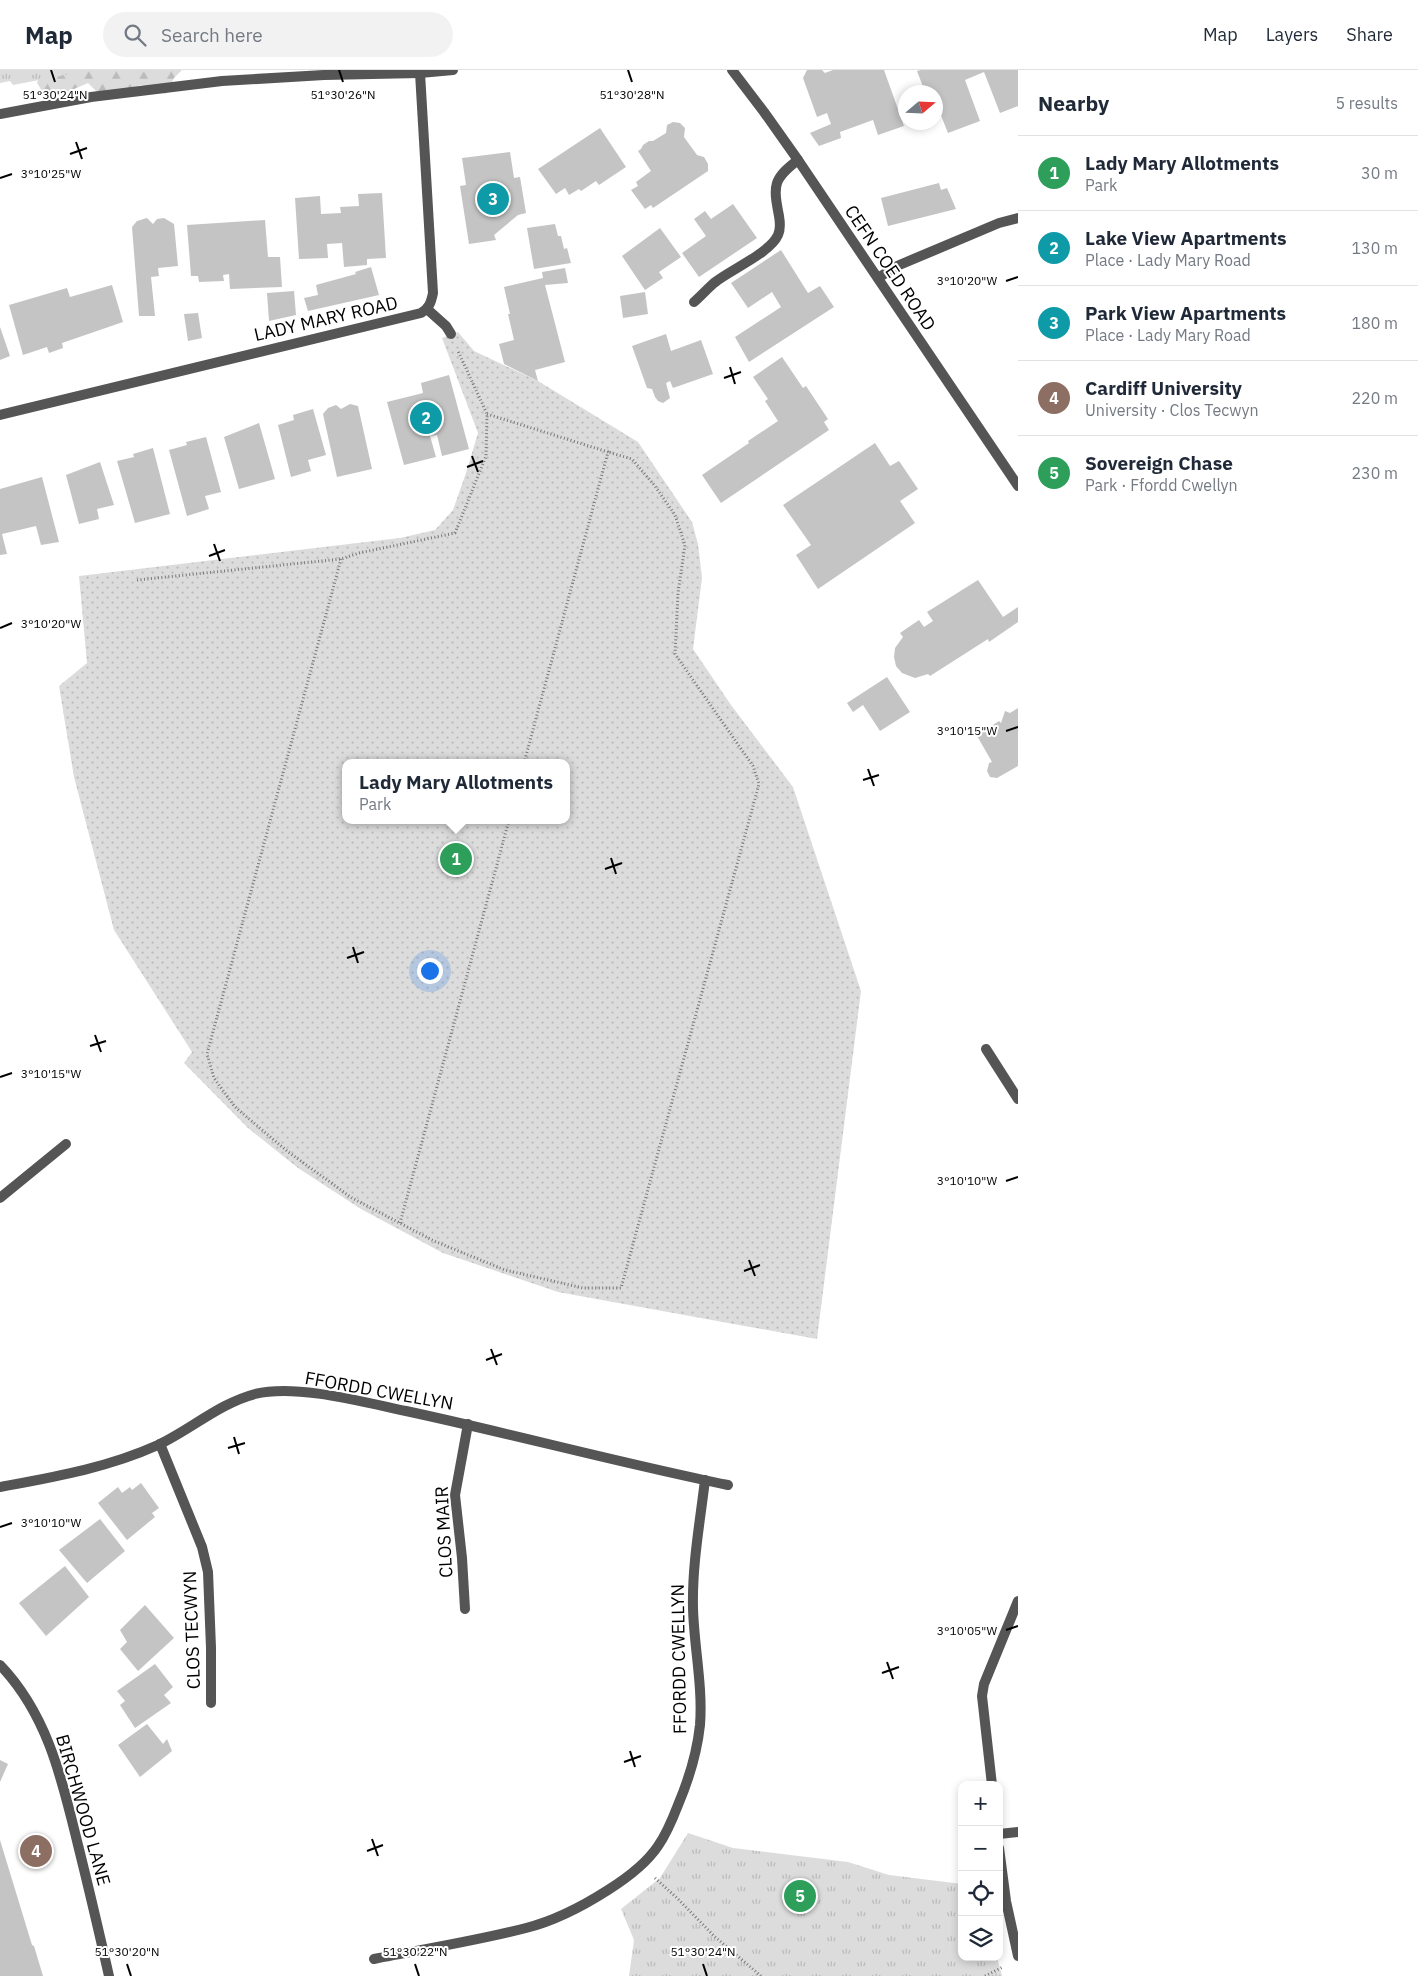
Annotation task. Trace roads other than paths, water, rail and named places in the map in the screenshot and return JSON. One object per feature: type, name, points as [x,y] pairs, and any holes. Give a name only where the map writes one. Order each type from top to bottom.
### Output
[{"type":"street","points":[[0,114],[100,96],[222,81],[453,70]]},
{"type":"street","name":"CEFN COED ROAD","points":[[732,70],[798,160],[1018,486]]},
{"type":"street","points":[[420,73],[432,293],[431,303],[427,309],[446,326],[451,334]]},
{"type":"street","points":[[694,302],[714,283],[769,246],[778,235],[780,224],[775,199],[776,183],[782,172],[798,160]]},
{"type":"street","points":[[878,278],[897,266],[999,223],[1018,218]]},
{"type":"street","name":"LADY MARY ROAD","points":[[0,415],[421,313],[427,309]]},
{"type":"street","points":[[986,1049],[1018,1099]]},
{"type":"street","points":[[0,1198],[66,1144]]},
{"type":"street","name":"FFORDD CWELLYN","points":[[0,1487],[106,1465],[160,1444],[237,1400],[256,1394],[287,1392],[316,1394],[468,1424],[728,1485]]},
{"type":"street","name":"CLOS MAIR","points":[[465,1609],[455,1495],[468,1424]]},
{"type":"street","name":"CLOS TECWYN","points":[[160,1444],[202,1547],[208,1572],[211,1703]]},
{"type":"street","name":"FFORDD CWELLYN","points":[[374,1959],[526,1928],[558,1917],[596,1898],[620,1882],[641,1866],[658,1846],[673,1818],[688,1782],[696,1752],[700,1724],[693,1578],[705,1480]]},
{"type":"street","points":[[992,1781],[982,1696],[984,1684],[1018,1601]]},
{"type":"street","name":"BIRCHWOOD LANE","points":[[0,1665],[17,1684],[33,1708],[50,1746],[74,1830],[109,1976]]},
{"type":"street","points":[[1003,1834],[1018,1832]]},
{"type":"street","points":[[1002,1871],[1006,1901],[1018,1956]]},
{"type":"place","name":"Park View Apartments","points":[[493,199]]},
{"type":"place","name":"Lake View Apartments","points":[[426,418]]},
{"type":"place","name":"Lady Mary Allotments","points":[[456,859]]},
{"type":"place","name":"Cardiff University","points":[[36,1851]]},
{"type":"place","name":"Sovereign Chase","points":[[800,1896]]}]
